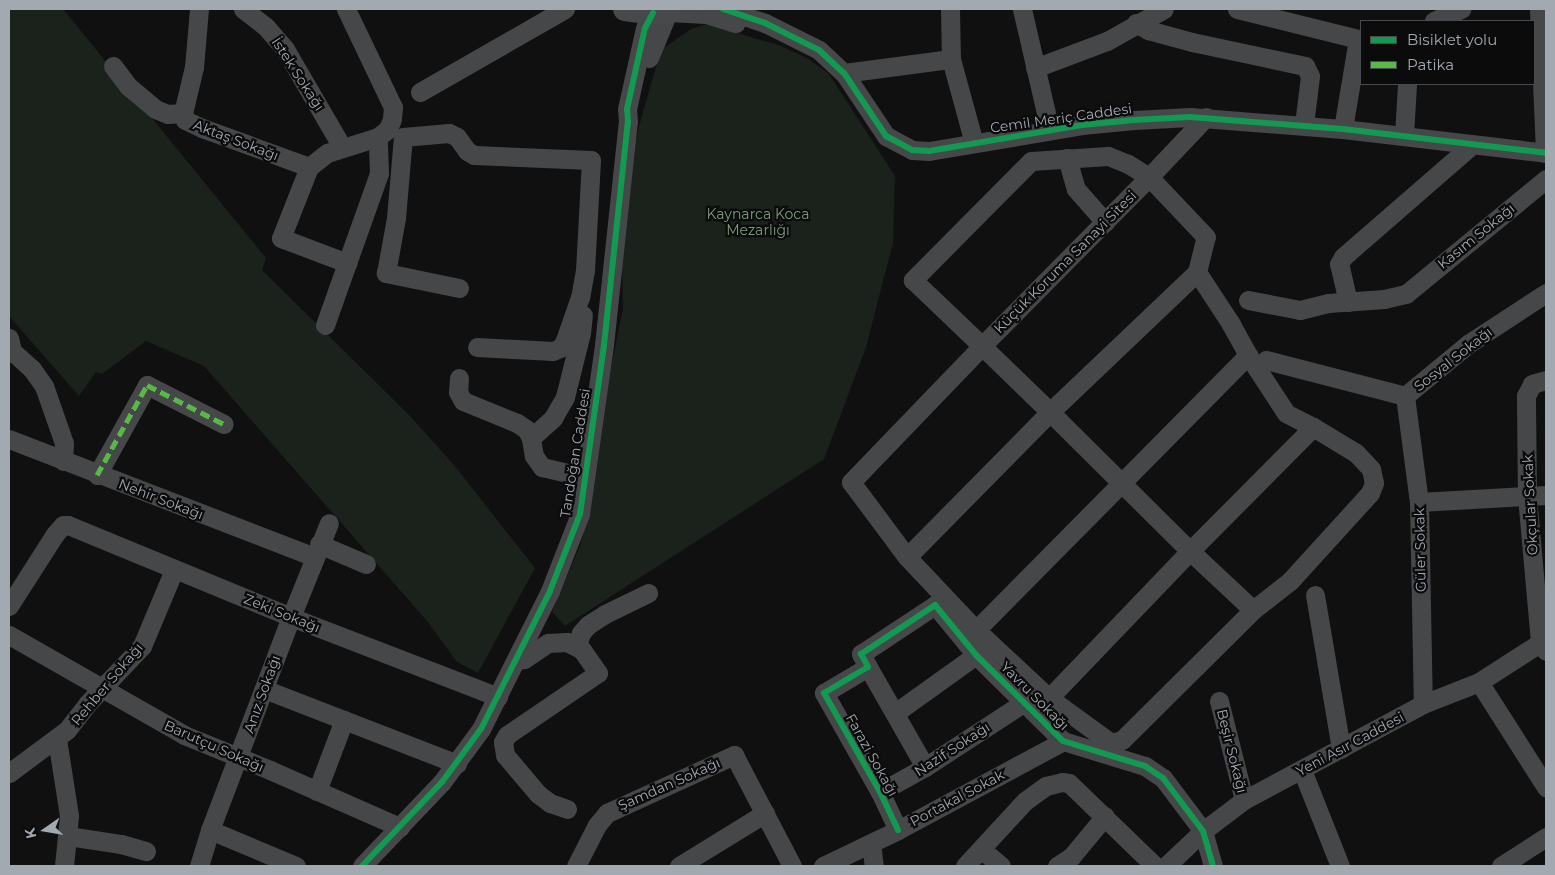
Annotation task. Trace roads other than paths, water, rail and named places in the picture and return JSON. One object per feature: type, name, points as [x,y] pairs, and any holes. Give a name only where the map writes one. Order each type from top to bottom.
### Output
[{"type":"main road","name":"Cemil Meriç Caddesi","points":[[625,9],[662,11]]},
{"type":"street","name":"Aktaş Sokağı","points":[[200,9],[194,66],[184,114],[185,120],[194,126],[309,167]]},
{"type":"street","name":"İstek Sokağı","points":[[244,9],[266,27],[285,49],[342,147]]},
{"type":"street","points":[[346,9],[393,107],[388,129],[378,138],[342,147],[320,157],[309,167],[280,238],[347,263]]},
{"type":"street","points":[[420,92],[565,9]]},
{"type":"street","name":"Cemil Meriç Caddesi","points":[[723,9],[753,13],[819,50],[844,74],[886,136],[897,144],[912,150],[930,152],[1050,130],[1134,120],[1206,118],[1343,129],[1546,153]]},
{"type":"street","points":[[950,9],[951,59],[974,143]]},
{"type":"street","points":[[1022,9],[1050,130]]},
{"type":"street","points":[[1035,68],[1107,41],[1164,9]]},
{"type":"street","points":[[1237,9],[1358,39],[1343,129]]},
{"type":"street","points":[[1436,20],[1461,9]]},
{"type":"street","points":[[1538,9],[1536,60],[1546,153]]},
{"type":"street","name":"Cemil Meriç Caddesi","points":[[662,11],[706,14],[798,38]]},
{"type":"street","name":"Tandoğan Caddesi","points":[[362,866],[457,764],[481,729],[550,591],[580,514],[604,345],[628,122],[636,110],[662,11]]},
{"type":"street","points":[[1136,23],[1148,30],[1192,42],[1305,66],[1310,76],[1304,125]]},
{"type":"street","points":[[844,74],[951,59]]},
{"type":"street","points":[[113,66],[133,90],[155,110],[168,114],[184,114]]},
{"type":"street","points":[[1404,136],[1407,85]]},
{"type":"street","name":"Küçük Koruma Sanayi Sitesi","points":[[1206,118],[1149,177],[1105,222],[982,346],[851,482],[907,557],[976,630],[1049,698],[1111,743],[1122,740],[1253,610],[1290,581],[1370,493],[1374,483],[1371,470],[1356,453],[1313,426],[1286,414],[1248,355],[1231,324],[1197,272],[1206,237],[1149,177],[1128,164],[1108,156],[1031,161],[913,280],[982,346],[1050,412],[1190,551],[1253,610]]},
{"type":"street","points":[[459,288],[386,273],[396,218],[403,137],[449,134],[457,137],[467,151],[474,155],[591,160],[586,270],[580,297],[564,343],[556,350],[477,347]]},
{"type":"street","points":[[325,325],[379,173],[378,138]]},
{"type":"street","points":[[1248,300],[1300,310],[1328,303],[1348,302],[1339,264],[1343,257],[1473,144]]},
{"type":"street","points":[[1067,158],[1076,189],[1105,222]]},
{"type":"street","name":"Kasım Sokağı","points":[[1348,302],[1384,299],[1406,294],[1546,179]]},
{"type":"street","points":[[907,557],[1050,412],[1197,272]]},
{"type":"street","name":"Sosyal Sokağı","points":[[1266,360],[1405,396],[1468,344],[1546,293]]},
{"type":"street","points":[[531,438],[552,418],[564,397],[581,333],[584,311],[580,297]]},
{"type":"street","points":[[9,338],[12,351],[32,369],[44,386],[62,436],[65,451],[63,461]]},
{"type":"street","points":[[976,630],[1248,355]]},
{"type":"street","points":[[459,378],[458,392],[463,401],[522,425],[531,438],[534,456],[542,466],[585,477]]},
{"type":"street","name":"Okçular Sokak","points":[[1544,644],[1527,497],[1526,396],[1532,384],[1546,380]]},
{"type":"street","points":[[97,475],[148,385],[224,424]]},
{"type":"street","name":"Güler Sokak","points":[[1405,396],[1419,502],[1423,704]]},
{"type":"street","points":[[1049,698],[1313,426]]},
{"type":"street","name":"Nehir Sokağı","points":[[10,444],[317,551],[366,564]]},
{"type":"street","points":[[1419,502],[1546,495]]},
{"type":"street","name":"Anız Sokağı","points":[[199,866],[210,830],[329,523]]},
{"type":"street","name":"Zeki Sokağı","points":[[9,606],[55,534],[63,525],[68,525],[291,617],[498,697]]},
{"type":"street","name":"Rehber Sokağı","points":[[9,773],[67,730],[102,688],[142,646],[174,570]]},
{"type":"street","points":[[577,646],[581,633],[588,625],[648,592]]},
{"type":"street","points":[[1315,595],[1341,749]]},
{"type":"street","name":"Yavru Sokağı","points":[[868,667],[861,654],[935,605],[976,655],[1063,741],[1145,766],[1163,778],[1203,831]]},
{"type":"street","points":[[516,660],[524,659],[548,643],[554,641],[567,642],[577,646],[598,673],[507,735],[503,746],[505,755],[538,794],[550,803],[567,809]]},
{"type":"street","name":"Barutçu Sokağı","points":[[11,643],[102,688],[184,736],[400,827]]},
{"type":"street","name":"Yeni Asır Caddesi","points":[[1166,866],[1203,831],[1244,800],[1423,704],[1478,682],[1544,644]]},
{"type":"street","points":[[895,713],[976,655]]},
{"type":"street","points":[[868,667],[925,767]]},
{"type":"street","name":"Farazi Sokağı","points":[[868,667],[824,693],[880,792],[898,830]]},
{"type":"street","points":[[1478,682],[1546,787]]},
{"type":"street","points":[[264,689],[457,764]]},
{"type":"street","name":"Beşir Sokağı","points":[[1220,701],[1244,800]]},
{"type":"street","name":"Nazif Sokağı","points":[[880,792],[925,767],[1023,703]]},
{"type":"street","points":[[317,791],[344,720]]},
{"type":"street","points":[[57,739],[65,780],[69,816],[64,866]]},
{"type":"street","name":"Portakal Sokak","points":[[824,866],[898,830],[1063,741]]},
{"type":"street","name":"Şamdan Sokağı","points":[[576,866],[597,825],[607,813],[734,755],[765,813]]},
{"type":"street","points":[[1302,770],[1340,866]]},
{"type":"street","points":[[965,866],[1025,801],[1038,791],[1054,783],[1069,783],[1155,866]]},
{"type":"street","points":[[679,866],[765,813],[792,866]]},
{"type":"street","points":[[1066,863],[1105,816]]},
{"type":"street","points":[[210,830],[296,866]]},
{"type":"street","points":[[1203,831],[1213,866]]},
{"type":"street","points":[[68,836],[146,850]]},
{"type":"street","points":[[1501,866],[1546,837]]},
{"type":"street","points":[[871,843],[874,866]]},
{"type":"street","points":[[981,848],[1001,866]]},
{"type":"park label","name":"Kaynarca Koca Mezarlığı","points":[[758,222]]}]
